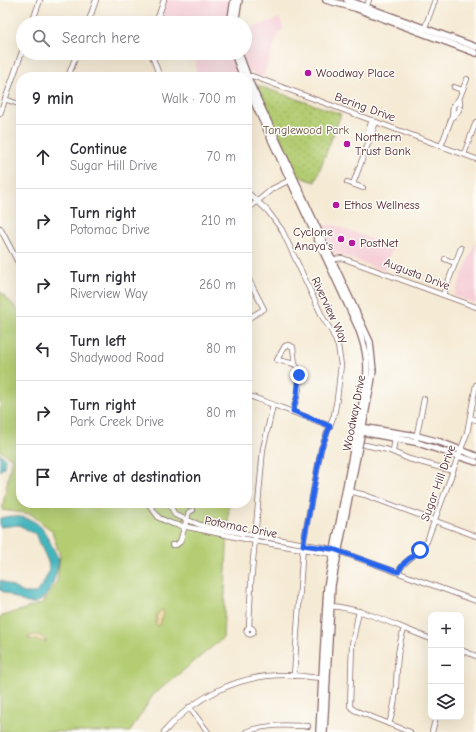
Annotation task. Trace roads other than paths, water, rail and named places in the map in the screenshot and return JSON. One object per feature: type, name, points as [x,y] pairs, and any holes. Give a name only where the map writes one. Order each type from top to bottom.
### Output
[{"type":"main road","points":[[231,16],[234,0]]},
{"type":"main road","points":[[236,16],[239,0]]},
{"type":"main road","points":[[326,0],[356,3]]},
{"type":"main road","points":[[347,0],[476,53]]},
{"type":"main road","points":[[424,31],[476,47]]},
{"type":"main road","name":"Woodway Drive","points":[[238,60],[244,72]]},
{"type":"main road","name":"Woodway Drive","points":[[241,60],[245,72]]},
{"type":"main road","name":"Woodway Drive","points":[[252,90],[349,302],[364,344],[367,359],[369,383],[361,428],[334,552],[328,606],[319,732]]},
{"type":"main road","name":"Woodway Drive","points":[[252,96],[273,137]]},
{"type":"main road","points":[[361,428],[395,438],[416,439]]},
{"type":"main road","points":[[361,428],[416,439],[460,453],[476,456]]},
{"type":"main road","points":[[460,453],[476,462]]},
{"type":"main road","name":"Woodway Drive","points":[[324,678],[324,732]]},
{"type":"street","points":[[34,16],[40,0]]},
{"type":"street","points":[[90,16],[96,0]]},
{"type":"street","points":[[158,16],[164,0]]},
{"type":"street","points":[[366,9],[369,0]]},
{"type":"street","points":[[424,31],[435,0]]},
{"type":"street","points":[[0,114],[19,60]]},
{"type":"street","points":[[70,72],[74,60]]},
{"type":"street","points":[[153,60],[158,72]]},
{"type":"street","name":"Bering Drive","points":[[252,76],[476,159]]},
{"type":"street","points":[[441,146],[452,117],[453,106],[459,99],[466,79]]},
{"type":"street","points":[[454,87],[462,90]]},
{"type":"street","points":[[5,99],[16,103]]},
{"type":"street","points":[[353,184],[370,136],[368,132],[374,121]]},
{"type":"street","points":[[464,154],[476,122]]},
{"type":"street","points":[[252,205],[272,189],[292,179]]},
{"type":"street","points":[[346,182],[363,188]]},
{"type":"street","name":"Riverview Way","points":[[252,196],[271,214],[282,230],[338,346],[341,365],[336,407],[321,449],[303,547],[294,676]]},
{"type":"street","points":[[0,228],[16,258]]},
{"type":"street","points":[[443,295],[461,248]]},
{"type":"street","name":"Augusta Drive","points":[[330,260],[342,258],[476,307]]},
{"type":"street","points":[[445,259],[455,263]]},
{"type":"street","points":[[252,285],[264,308],[252,316]]},
{"type":"street","points":[[293,411],[297,396],[299,375],[295,364],[293,348],[289,345],[285,346],[277,360],[295,364]]},
{"type":"street","name":"Sugar Hill Drive","points":[[398,572],[404,563],[424,547],[467,433],[476,388]]},
{"type":"street","points":[[252,397],[330,426]]},
{"type":"street","points":[[416,439],[424,399]]},
{"type":"street","points":[[249,628],[262,449],[273,405]]},
{"type":"street","points":[[470,418],[476,420]]},
{"type":"street","points":[[393,452],[395,438]]},
{"type":"street","points":[[365,445],[393,452],[409,459],[453,471]]},
{"type":"street","points":[[347,490],[476,536]]},
{"type":"street","name":"Potomac Drive","points":[[152,508],[159,518],[166,522],[184,527],[334,552],[398,572],[476,601]]},
{"type":"street","name":"Potomac Drive","points":[[171,508],[175,515],[203,526],[255,539]]},
{"type":"street","points":[[184,527],[189,512],[193,510]]},
{"type":"street","points":[[328,606],[345,607],[360,611],[428,638]]},
{"type":"street","points":[[360,611],[352,644],[349,702],[351,708],[410,732]]},
{"type":"street","points":[[389,724],[397,690],[397,651],[404,629]]},
{"type":"street","points":[[464,651],[476,656]]},
{"type":"street","points":[[164,732],[189,707],[214,691],[239,682],[268,676],[324,678]]},
{"type":"street","points":[[189,707],[208,732]]},
{"type":"street","points":[[432,732],[435,720]]},
{"type":"street","points":[[246,732],[256,728],[279,725],[308,726]]},
{"type":"water","points":[[0,453],[5,459],[4,467],[0,471]]},
{"type":"water","points":[[10,516],[22,517],[37,523],[42,528],[59,559],[51,588],[47,595],[35,603],[25,602],[0,590],[0,580],[24,593],[36,593],[47,576],[49,569],[47,559],[37,535],[19,525],[0,527],[0,518]]},
{"type":"place","name":"Woodway Place","points":[[308,73]]},
{"type":"place","name":"Northern Trust Bank","points":[[347,144]]},
{"type":"place","name":"Ethos Wellness","points":[[336,205]]},
{"type":"place","name":"Cyclone Anaya's","points":[[341,239]]},
{"type":"place","name":"PostNet","points":[[352,243]]},
{"type":"park label","name":"Tanglewood Park","points":[[306,130]]}]
